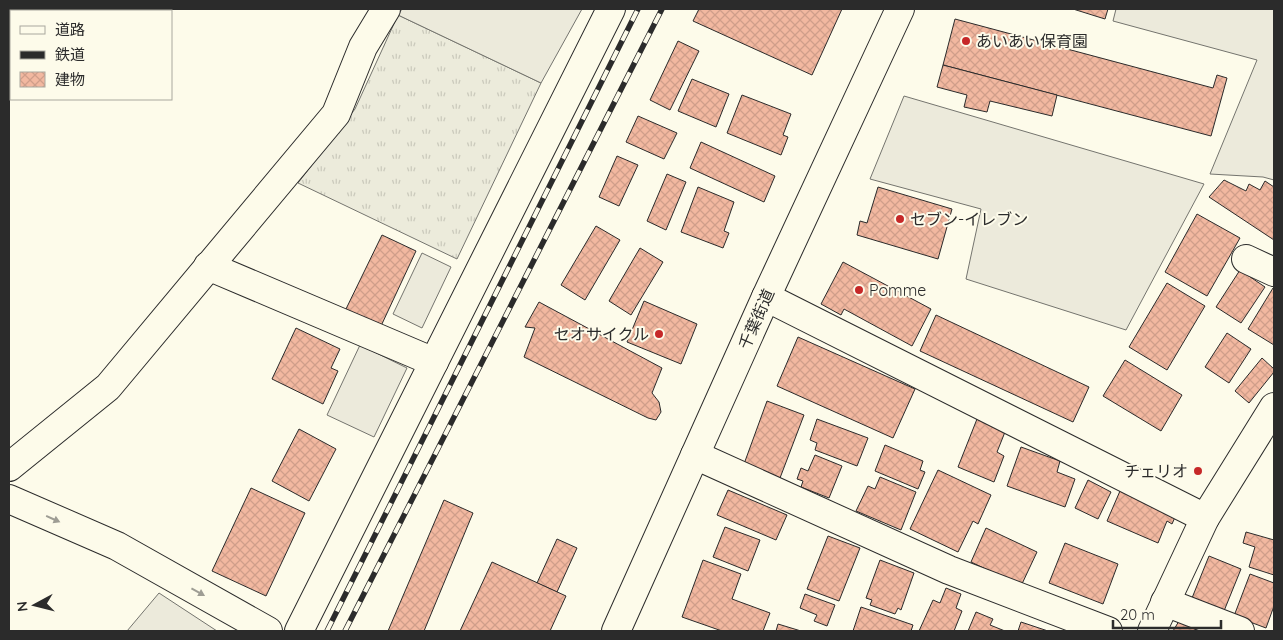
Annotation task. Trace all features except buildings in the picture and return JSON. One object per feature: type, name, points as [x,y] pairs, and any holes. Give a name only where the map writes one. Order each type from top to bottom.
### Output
[{"type":"main road","points":[[9,467],[108,387],[336,114],[363,48],[386,9]]},
{"type":"main road","points":[[299,631],[611,9]]},
{"type":"main road","name":"千葉街道","points":[[616,631],[766,296],[900,9]]},
{"type":"main road","points":[[1246,259],[1274,272]]},
{"type":"main road","points":[[208,266],[434,362]]},
{"type":"main road","points":[[766,296],[1205,518]]},
{"type":"main road","points":[[1152,631],[1205,518],[1274,407]]},
{"type":"main road","points":[[695,455],[949,570],[1108,631]]},
{"type":"main road","points":[[9,499],[117,546],[268,631]]},
{"type":"main road","points":[[1165,602],[1240,631]]},
{"type":"green space","points":[[398,15],[541,83],[457,259],[298,183],[355,109]]},
{"type":"shaded area","points":[[402,9],[582,9],[541,83],[398,15]]},
{"type":"shaded area","points":[[1116,9],[1274,9],[1274,180],[1263,177],[1210,174],[1257,60],[1113,21]]},
{"type":"shaded area","points":[[904,96],[1204,184],[1126,330],[966,279],[981,209],[870,179]]},
{"type":"shaded area","points":[[422,253],[451,267],[422,328],[393,314]]},
{"type":"shaded area","points":[[360,345],[407,368],[374,437],[327,415]]},
{"type":"shaded area","points":[[159,593],[217,631],[127,631]]},
{"type":"railway","points":[[327,631],[638,9]]},
{"type":"railway","points":[[345,631],[662,9]]},
{"type":"place","name":"あいあい保育園","points":[[966,41]]},
{"type":"place","name":"セブン-イレブン","points":[[900,219]]},
{"type":"place","name":"Pomme","points":[[859,290]]},
{"type":"place","name":"セオサイクル","points":[[659,334]]},
{"type":"place","name":"チェリオ","points":[[1198,471]]}]
